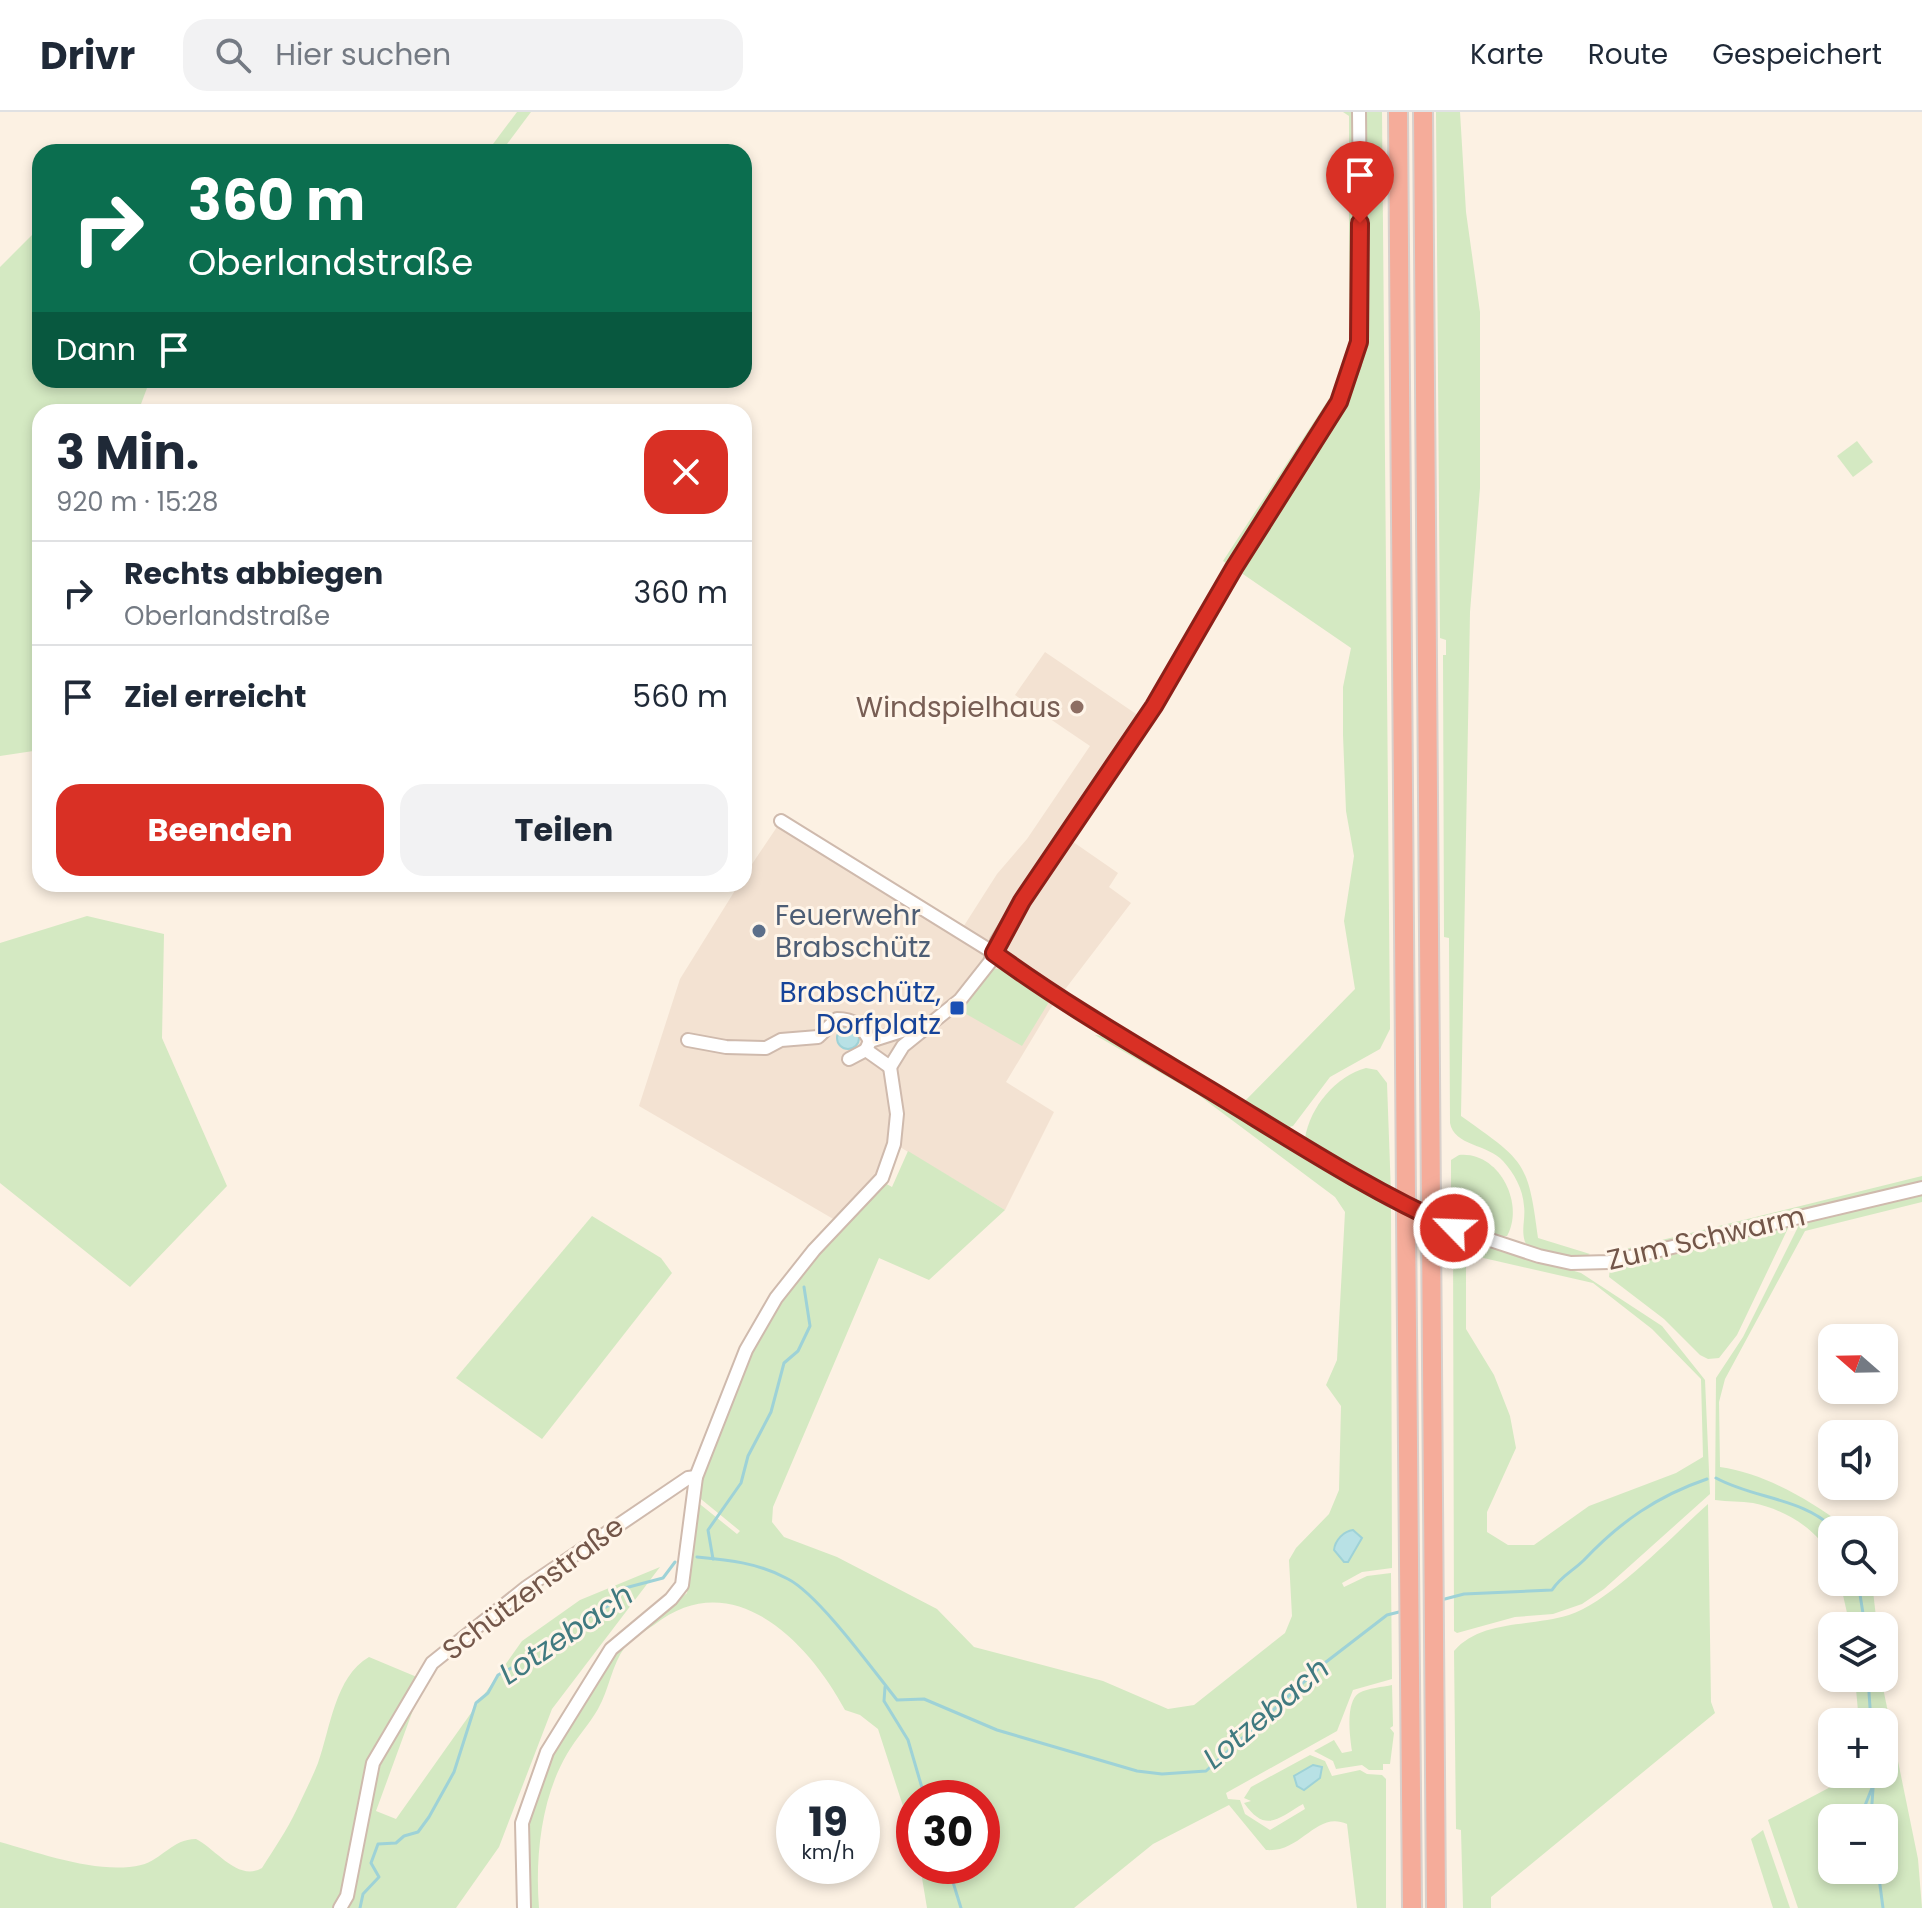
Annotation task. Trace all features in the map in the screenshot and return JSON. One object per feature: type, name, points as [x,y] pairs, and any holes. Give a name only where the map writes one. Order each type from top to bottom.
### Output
[{"type":"highway","points":[[1398,112],[1412,1908]]},
{"type":"highway","points":[[1423,112],[1436,1908]]},
{"type":"street","points":[[890,1067],[903,1046],[960,1000],[994,953],[1022,901],[1154,706],[1234,568],[1347,385],[1361,323],[1359,112]]},
{"type":"street","name":"Zum Schwarm","points":[[781,821],[994,953],[1096,1023],[1389,1199],[1477,1236],[1559,1261],[1597,1264],[1922,1188]]},
{"type":"street","points":[[524,1908],[522,1823],[539,1771],[557,1733],[611,1649],[671,1599],[682,1585],[696,1477],[729,1388],[762,1320],[814,1250],[882,1178],[894,1144],[897,1114],[890,1067],[868,1045],[863,1028],[849,1019],[837,1019],[818,1037],[781,1040],[766,1048],[726,1047],[688,1040]]},
{"type":"street","points":[[849,1059],[868,1045],[911,1028],[921,1031]]},
{"type":"street","name":"Schützenstraße","points":[[340,1908],[347,1896],[373,1763],[432,1663],[592,1541],[688,1478],[696,1477]]},
{"type":"shaded area","points":[[1045,652],[1145,720],[1066,837],[1118,873],[1109,887],[1131,903],[1050,1009],[1006,1082],[1054,1112],[1005,1210],[890,1141],[877,1176],[835,1220],[639,1106],[680,979],[734,892],[752,892],[752,864],[781,821],[960,932],[997,874],[1027,839],[1090,746],[1015,695]]},
{"type":"green space","points":[[517,112],[531,112],[507,144],[493,144]]},
{"type":"green space","points":[[1343,112],[1354,112],[1356,328],[1350,358],[1338,389],[1306,451],[1230,566],[1223,561],[1334,391],[1349,343],[1349,116]]},
{"type":"green space","points":[[1364,112],[1382,112],[1390,1029],[1380,1049],[1330,1077],[1293,1126],[1281,1129],[1242,1104],[1355,989],[1344,921],[1354,856],[1346,811],[1343,735],[1343,687],[1351,648],[1237,570],[1342,406],[1361,362],[1367,312]]},
{"type":"green space","points":[[1436,112],[1460,112],[1466,212],[1480,312],[1480,488],[1470,612],[1461,1116],[1498,1143],[1519,1165],[1531,1192],[1538,1238],[1590,1254],[1579,1259],[1528,1248],[1523,1233],[1523,1200],[1514,1176],[1497,1155],[1465,1141],[1453,1131],[1450,1123],[1449,938],[1444,937],[1443,655],[1446,655],[1446,640],[1440,638]]},
{"type":"green space","points":[[32,235],[32,388],[147,388],[141,404],[32,404],[32,751],[0,756],[0,267]]},
{"type":"green space","points":[[1857,441],[1873,462],[1853,477],[1837,456]]},
{"type":"green space","points":[[87,916],[164,934],[162,1038],[227,1186],[130,1287],[0,1183],[0,943]]},
{"type":"green space","points":[[994,969],[1007,969],[1049,1002],[1022,1046],[961,1011]]},
{"type":"green space","points":[[1095,1035],[1110,1037],[1338,1178],[1391,1206],[1392,1568],[1362,1572],[1342,1583],[1344,1587],[1367,1576],[1391,1573],[1392,1679],[1353,1690],[1337,1731],[1226,1793],[1228,1799],[1240,1800],[1245,1814],[1270,1830],[1305,1809],[1303,1804],[1279,1818],[1266,1821],[1252,1813],[1244,1803],[1251,1801],[1244,1798],[1251,1787],[1310,1755],[1325,1761],[1332,1776],[1360,1770],[1382,1775],[1386,1779],[1386,1908],[1357,1908],[1347,1824],[1336,1821],[1326,1823],[1289,1845],[1266,1850],[1229,1805],[1153,1844],[1074,1908],[927,1908],[923,1884],[1000,1884],[1000,1780],[896,1780],[896,1784],[878,1729],[860,1715],[845,1710],[811,1659],[789,1636],[765,1618],[739,1606],[712,1602],[683,1608],[635,1638],[621,1654],[598,1709],[567,1754],[551,1790],[539,1849],[539,1908],[528,1908],[528,1821],[550,1753],[615,1651],[687,1593],[696,1501],[737,1534],[740,1531],[696,1495],[745,1359],[768,1318],[808,1265],[883,1182],[892,1187],[908,1151],[1005,1210],[929,1280],[879,1258],[773,1507],[772,1522],[784,1537],[837,1557],[937,1609],[974,1647],[1103,1681],[1168,1709],[1194,1705],[1285,1633],[1292,1616],[1289,1560],[1296,1548],[1329,1514],[1339,1490],[1341,1406],[1326,1385],[1337,1360],[1345,1212],[1335,1197],[1197,1094]]},
{"type":"green space","points":[[1366,1068],[1377,1070],[1387,1083],[1391,1194],[1310,1147],[1305,1138],[1312,1115],[1326,1094],[1345,1078]]},
{"type":"green space","points":[[1459,1155],[1486,1161],[1505,1182],[1513,1209],[1507,1236],[1494,1236],[1451,1217],[1451,1160]]},
{"type":"green space","points":[[1922,1176],[1922,1184],[1614,1257],[1613,1252]]},
{"type":"green space","points":[[1922,1193],[1922,1202],[1805,1231],[1725,1379],[1719,1402],[1720,1467],[1772,1483],[1830,1516],[1818,1516],[1818,1538],[1777,1510],[1753,1503],[1715,1500],[1716,1378],[1743,1337],[1801,1221]]},
{"type":"green space","points":[[592,1216],[661,1258],[672,1273],[542,1439],[456,1378]]},
{"type":"green space","points":[[1790,1224],[1737,1335],[1719,1358],[1708,1359],[1700,1355],[1664,1319],[1609,1277],[1610,1268],[1616,1266]]},
{"type":"green space","points":[[1453,1234],[1581,1273],[1662,1326],[1705,1380],[1710,1494],[1604,1589],[1582,1604],[1553,1614],[1515,1617],[1457,1633],[1454,1631]],"holes":[[[1466,1254],[1593,1283],[1652,1329],[1701,1379],[1703,1457],[1676,1473],[1589,1506],[1534,1545],[1508,1545],[1487,1532],[1487,1512],[1516,1448],[1510,1416],[1494,1375],[1466,1329]]]},
{"type":"green space","points":[[1708,1504],[1711,1702],[1715,1713],[1491,1897],[1491,1908],[1463,1908],[1461,1830],[1456,1829],[1454,1651],[1465,1641],[1492,1629],[1555,1619],[1586,1608],[1622,1582]]},
{"type":"green space","points":[[660,1567],[552,1709],[499,1847],[456,1908],[0,1908],[0,1842],[88,1865],[125,1867],[141,1865],[180,1842],[196,1839],[236,1868],[253,1871],[262,1868],[289,1824],[318,1763],[341,1690],[348,1677],[369,1657],[424,1680],[376,1811],[396,1819],[522,1641],[580,1600]]},
{"type":"green space","points":[[1843,1596],[1874,1596],[1875,1612],[1847,1612]]},
{"type":"green space","points":[[1392,1685],[1393,1726],[1390,1728],[1394,1733],[1390,1764],[1383,1764],[1383,1770],[1369,1770],[1362,1765],[1336,1769],[1333,1761],[1314,1751],[1334,1740],[1342,1753],[1352,1751],[1350,1720],[1355,1698],[1367,1690]]},
{"type":"green space","points":[[1856,1692],[1884,1692],[1887,1708],[1858,1708]]},
{"type":"green space","points":[[1898,1761],[1918,1859],[1922,1908],[1798,1908],[1768,1820],[1829,1788],[1898,1788]]},
{"type":"green space","points":[[1763,1830],[1790,1908],[1773,1908],[1751,1839]]},
{"type":"water","points":[[848,1027],[856,1030],[859,1038],[856,1046],[848,1049],[840,1046],[837,1038],[840,1030]]},
{"type":"water","points":[[1353,1530],[1362,1538],[1348,1562],[1344,1562],[1334,1550],[1335,1546],[1340,1537]]},
{"type":"water","points":[[1313,1765],[1322,1767],[1320,1778],[1304,1790],[1297,1786],[1294,1776]]},
{"type":"waterway","points":[[713,1559],[708,1530],[741,1483],[748,1456],[771,1412],[784,1363],[798,1351],[810,1326],[804,1287]]},
{"type":"waterway","name":"Lotzebach","points":[[1716,1478],[1818,1516]]},
{"type":"waterway","name":"Lotzebach","points":[[1441,1600],[1464,1594],[1552,1590],[1611,1534],[1640,1512],[1672,1493],[1707,1479]]},
{"type":"waterway","name":"Lotzebach","points":[[697,1557],[755,1566],[788,1579],[801,1588],[845,1634],[897,1700],[924,1699],[997,1730],[1137,1771],[1162,1774],[1206,1771],[1326,1662],[1387,1615],[1403,1611]]},
{"type":"waterway","name":"Lotzebach","points":[[360,1908],[363,1894],[379,1877],[371,1863],[378,1844],[396,1843],[404,1836],[418,1832],[429,1817],[454,1772],[476,1703],[488,1693],[498,1675],[517,1665],[533,1649],[613,1603],[625,1588],[663,1578],[675,1562]]},
{"type":"waterway","name":"Lotzebach","points":[[1860,1596],[1863,1612]]},
{"type":"waterway","points":[[885,1687],[884,1701],[908,1740],[920,1780]]},
{"type":"waterway","name":"Lotzebach","points":[[1869,1692],[1870,1708]]},
{"type":"waterway","points":[[1866,1804],[1872,1788]]},
{"type":"waterway","name":"Lotzebach","points":[[1872,1804],[1873,1788]]},
{"type":"waterway","points":[[954,1884],[961,1908]]},
{"type":"waterway","name":"Lotzebach","points":[[1880,1884],[1883,1908]]},
{"type":"place","name":"Windspielhaus","points":[[1077,707]]},
{"type":"place","name":"Feuerwehr Brabschütz","points":[[759,931]]},
{"type":"place","name":"Brabschütz, Dorfplatz","points":[[957,1008]]},
{"type":"route","points":[[1360,223],[1359,342],[1339,402],[1234,568],[1154,706],[1022,901],[997,941],[994,953],[1057,999],[1329,1165],[1389,1199],[1454,1228]]}]
